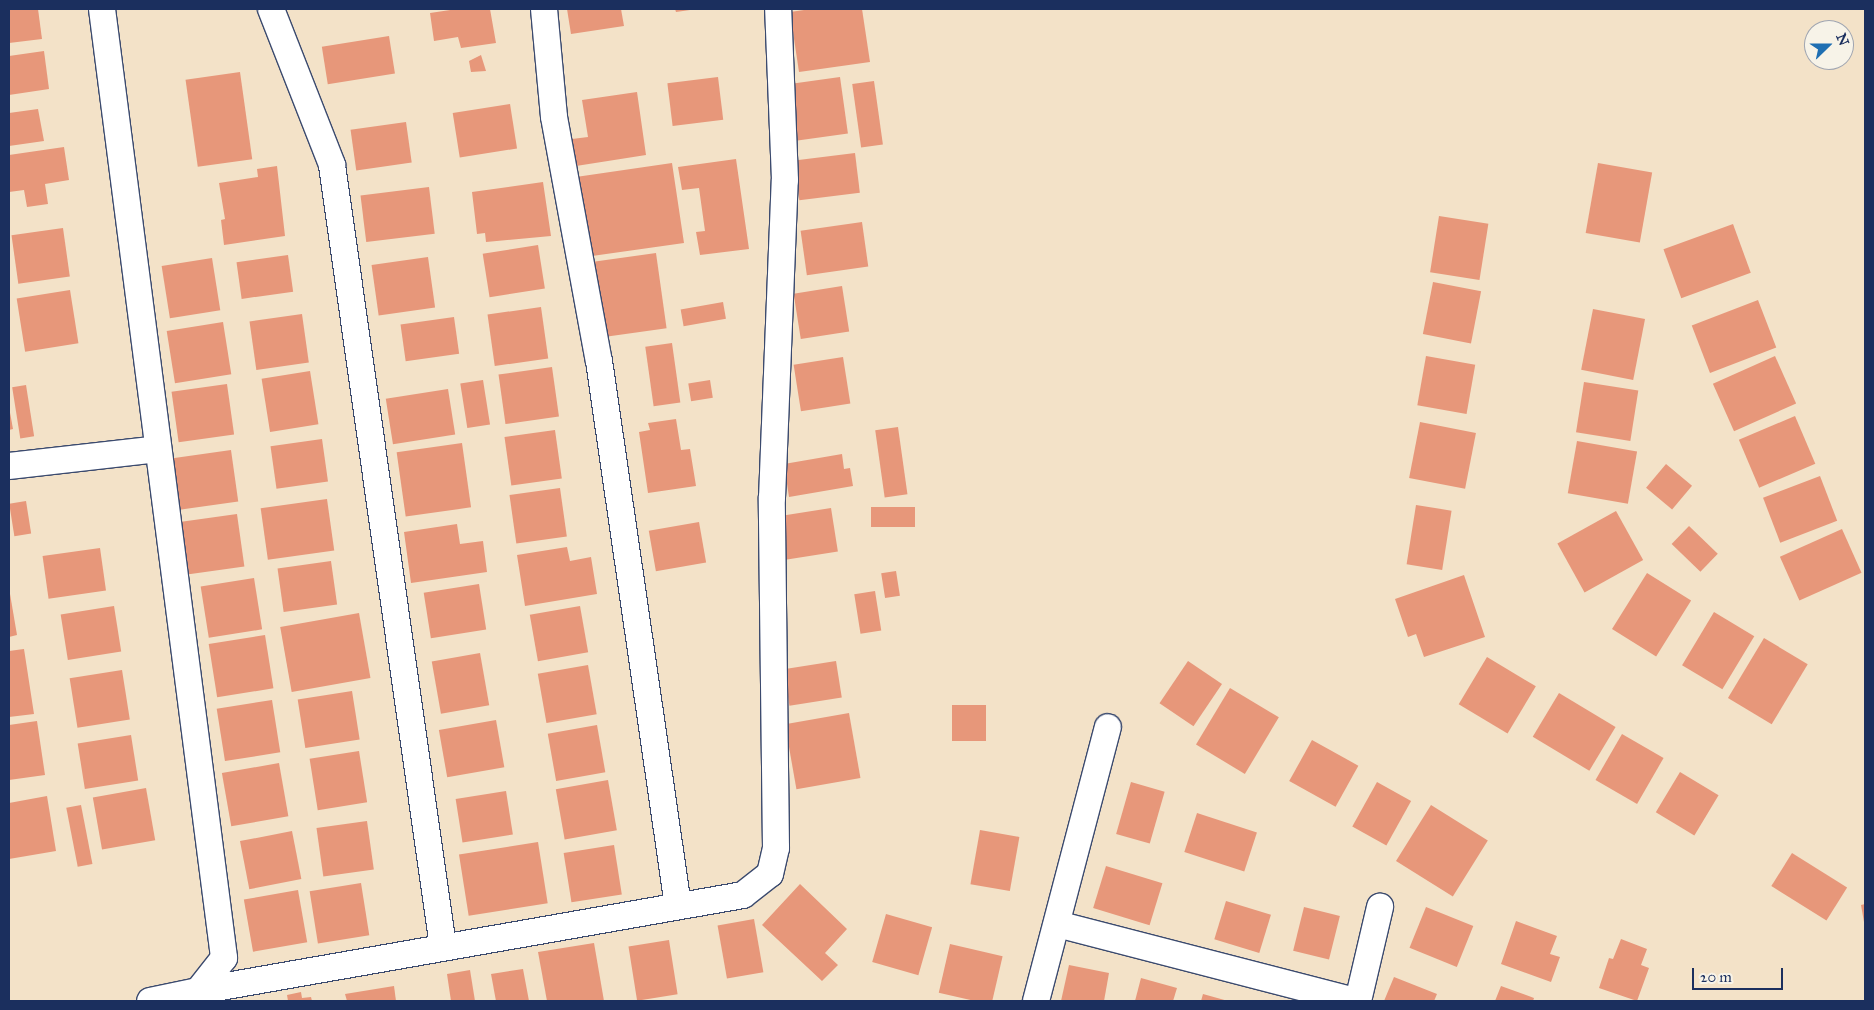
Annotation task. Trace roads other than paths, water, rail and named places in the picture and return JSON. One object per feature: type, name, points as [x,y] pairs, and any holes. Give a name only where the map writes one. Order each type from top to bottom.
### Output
[{"type":"street","points":[[102,9],[224,958],[198,991]]},
{"type":"street","points":[[271,9],[332,165],[443,947]]},
{"type":"street","points":[[544,9],[554,117],[599,361],[678,906]]},
{"type":"street","points":[[150,1001],[443,947],[743,895],[770,874],[776,848],[772,498],[786,180],[778,9]]},
{"type":"street","points":[[9,466],[158,448]]},
{"type":"street","points":[[1036,1001],[1108,727]]},
{"type":"street","points":[[1358,1001],[1380,907]]},
{"type":"street","points":[[1057,924],[1354,1001]]}]
